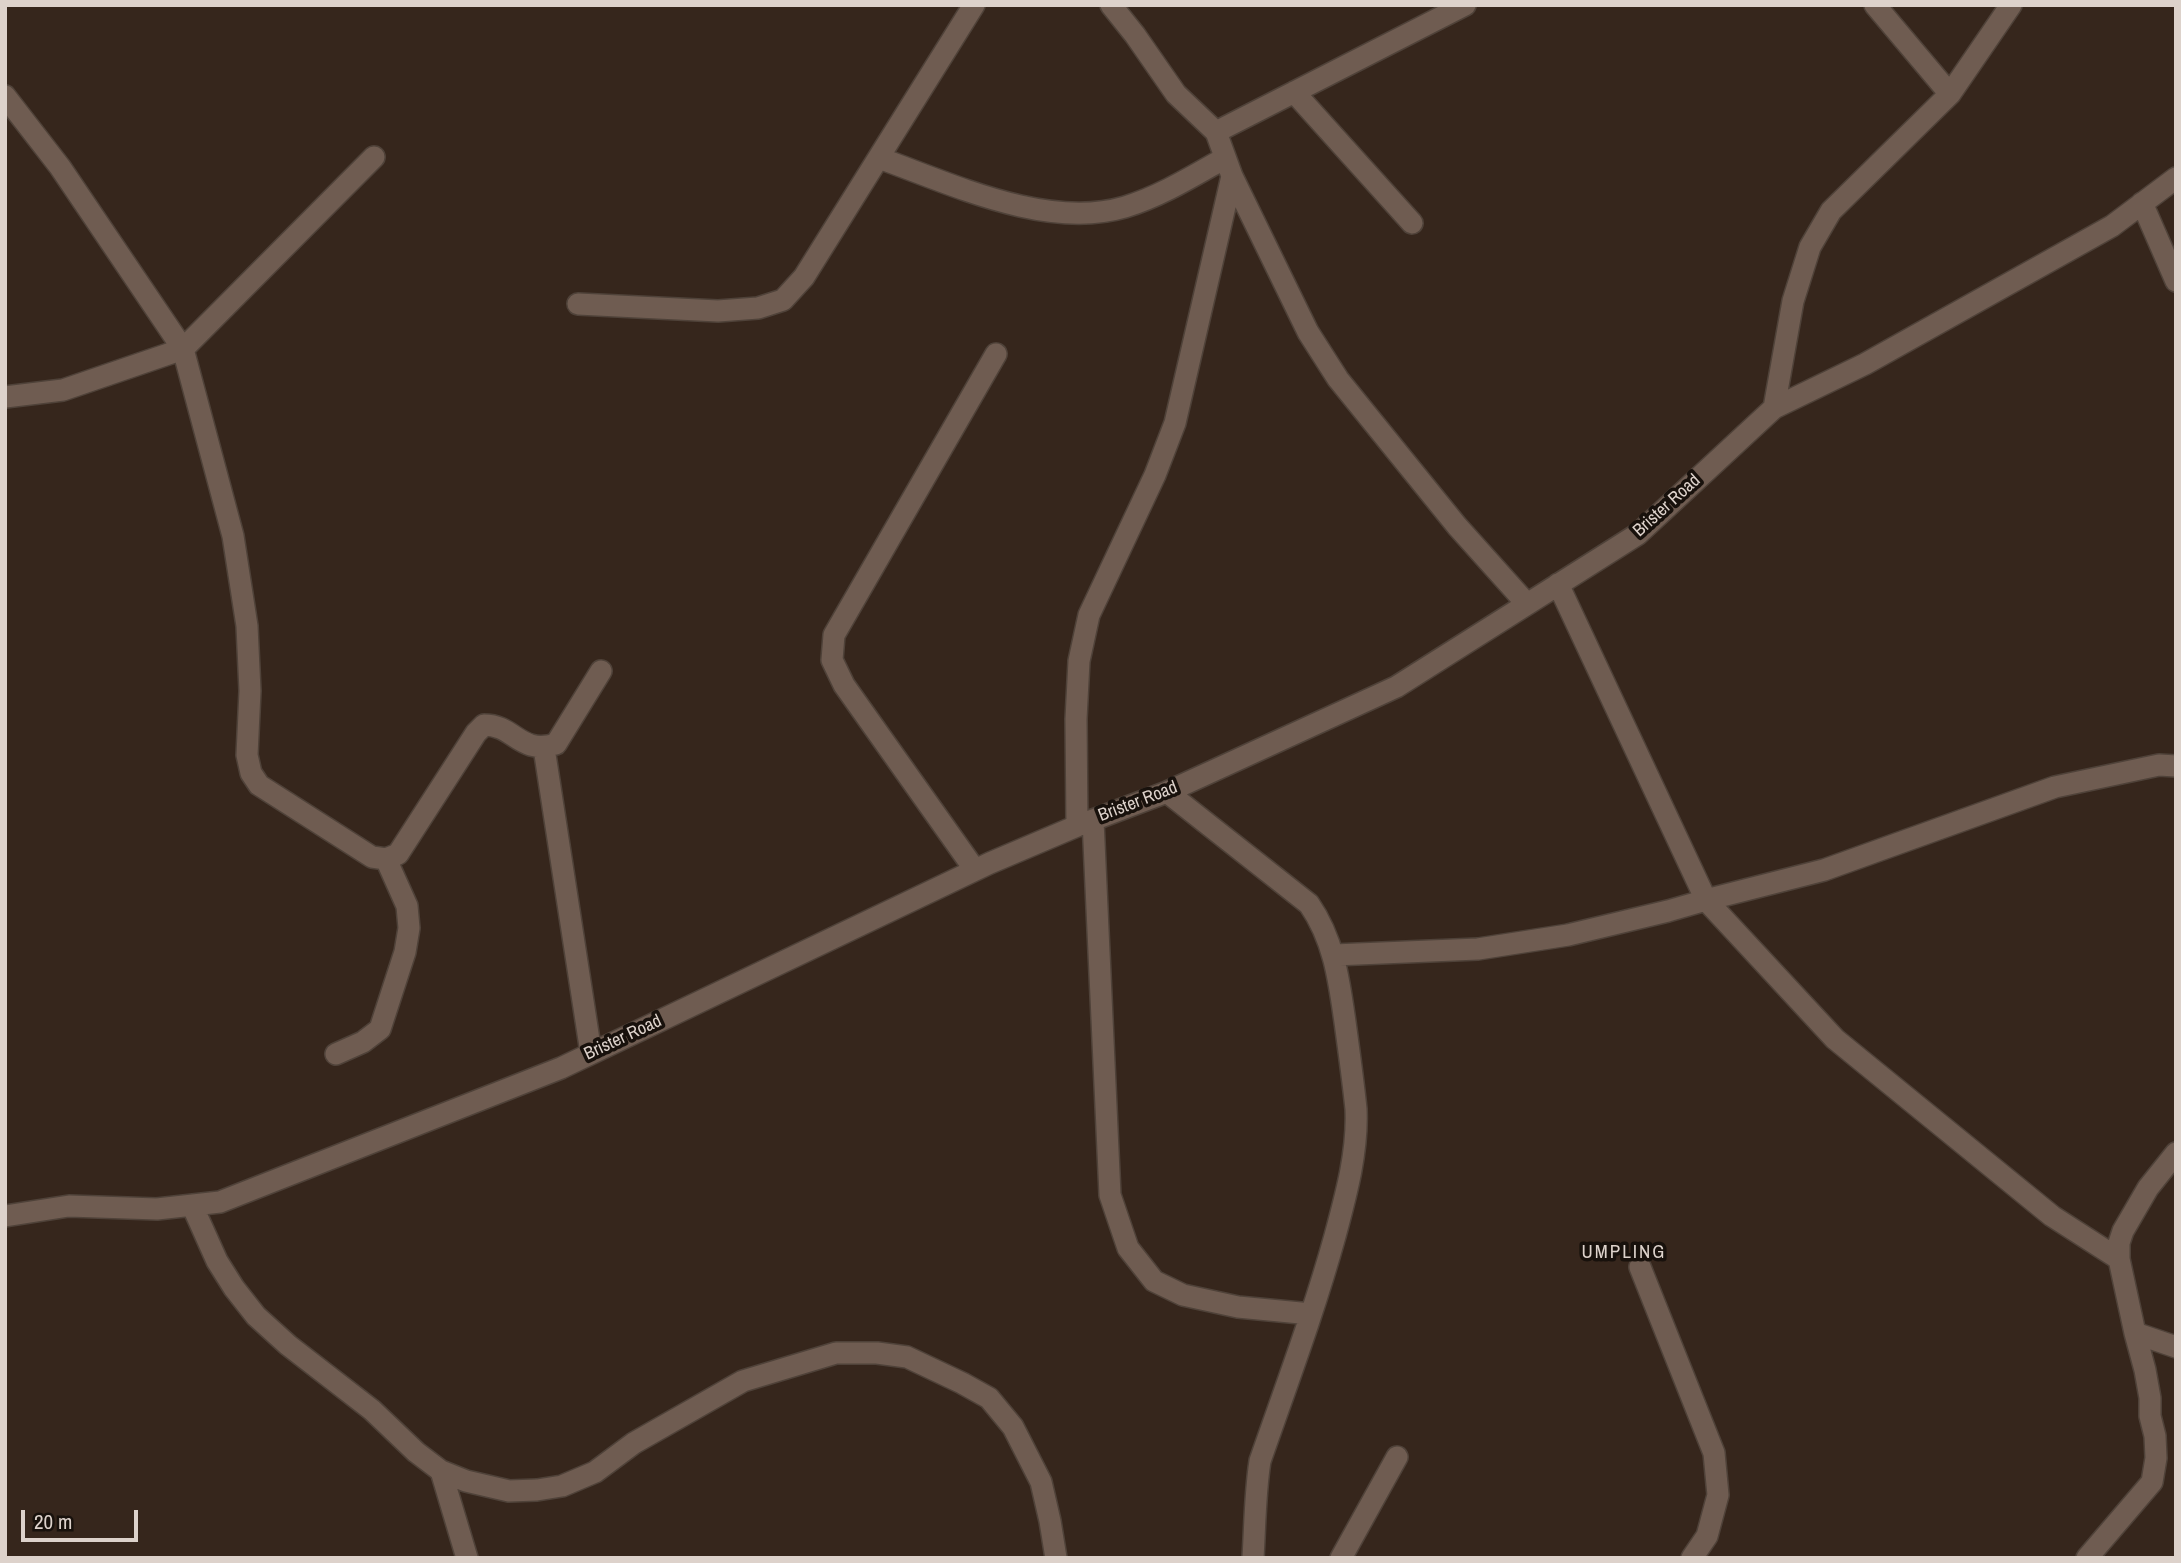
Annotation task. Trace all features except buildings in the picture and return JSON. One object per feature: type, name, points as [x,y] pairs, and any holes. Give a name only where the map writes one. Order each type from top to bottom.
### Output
[{"type":"street","points":[[578,304],[718,311],[758,308],[783,300],[804,277],[974,5]]},
{"type":"street","points":[[1111,5],[1135,34],[1176,94],[1216,132],[1229,167],[1308,332],[1338,379],[1457,527],[1527,604]]},
{"type":"street","points":[[1216,132],[1465,5]]},
{"type":"street","points":[[1875,5],[1950,94]]},
{"type":"street","points":[[1774,408],[1793,301],[1810,247],[1832,211],[1950,94],[2011,5]]},
{"type":"street","points":[[1294,92],[1412,223]]},
{"type":"street","points":[[5,96],[60,167],[183,349],[233,536],[247,626],[250,691],[247,755],[251,773],[259,785],[372,857],[386,859],[398,854],[476,733],[484,725],[496,725],[527,745],[544,748],[556,744],[601,671]]},
{"type":"street","points":[[5,397],[63,390],[183,349],[374,157]]},
{"type":"street","points":[[878,158],[1010,204],[1046,212],[1083,213],[1122,208],[1229,167]]},
{"type":"street","points":[[1229,167],[1175,423],[1155,475],[1089,615],[1079,661],[1076,719],[1110,1195],[1128,1248],[1154,1281],[1183,1295],[1238,1307],[1311,1314]]},
{"type":"street","name":"Brister Road","points":[[5,1216],[69,1206],[157,1209],[220,1202],[561,1068],[975,870],[1085,823],[1167,792],[1396,687],[1638,534],[1774,408],[1865,364],[2112,226],[2176,178]]},
{"type":"street","points":[[2142,203],[2176,281]]},
{"type":"street","points":[[975,870],[844,685],[832,660],[834,635],[996,354]]},
{"type":"street","points":[[1558,584],[1706,900],[1835,1039],[2052,1216],[2119,1259]]},
{"type":"street","points":[[544,748],[591,1054]]},
{"type":"street","points":[[1334,956],[1478,949],[1568,935],[1824,870],[2054,787],[2159,765],[2176,766]]},
{"type":"street","points":[[1167,792],[1309,904],[1319,919],[1337,967],[1356,1109],[1357,1131],[1345,1199],[1324,1276],[1260,1461],[1252,1558]]},
{"type":"street","points":[[336,1054],[363,1042],[380,1029],[405,952],[409,928],[407,905],[386,859]]},
{"type":"street","points":[[2087,1558],[2152,1482],[2156,1458],[2150,1398],[2119,1259],[2119,1243],[2148,1188],[2176,1153]]},
{"type":"street","points":[[192,1205],[218,1261],[234,1288],[256,1316],[441,1471],[466,1481],[509,1491],[562,1486],[595,1472],[634,1443],[743,1381],[836,1353],[877,1353],[907,1357],[962,1382],[989,1398],[1013,1427],[1041,1482],[1056,1558]]},
{"type":"street","points":[[1640,1267],[1714,1453],[1718,1495],[1707,1536],[1692,1558]]},
{"type":"street","points":[[2135,1333],[2176,1347]]},
{"type":"street","points":[[1340,1558],[1397,1457]]},
{"type":"street","points":[[441,1471],[467,1558]]},
{"type":"district","name":"UMPLING","points":[[1624,1253]]}]
